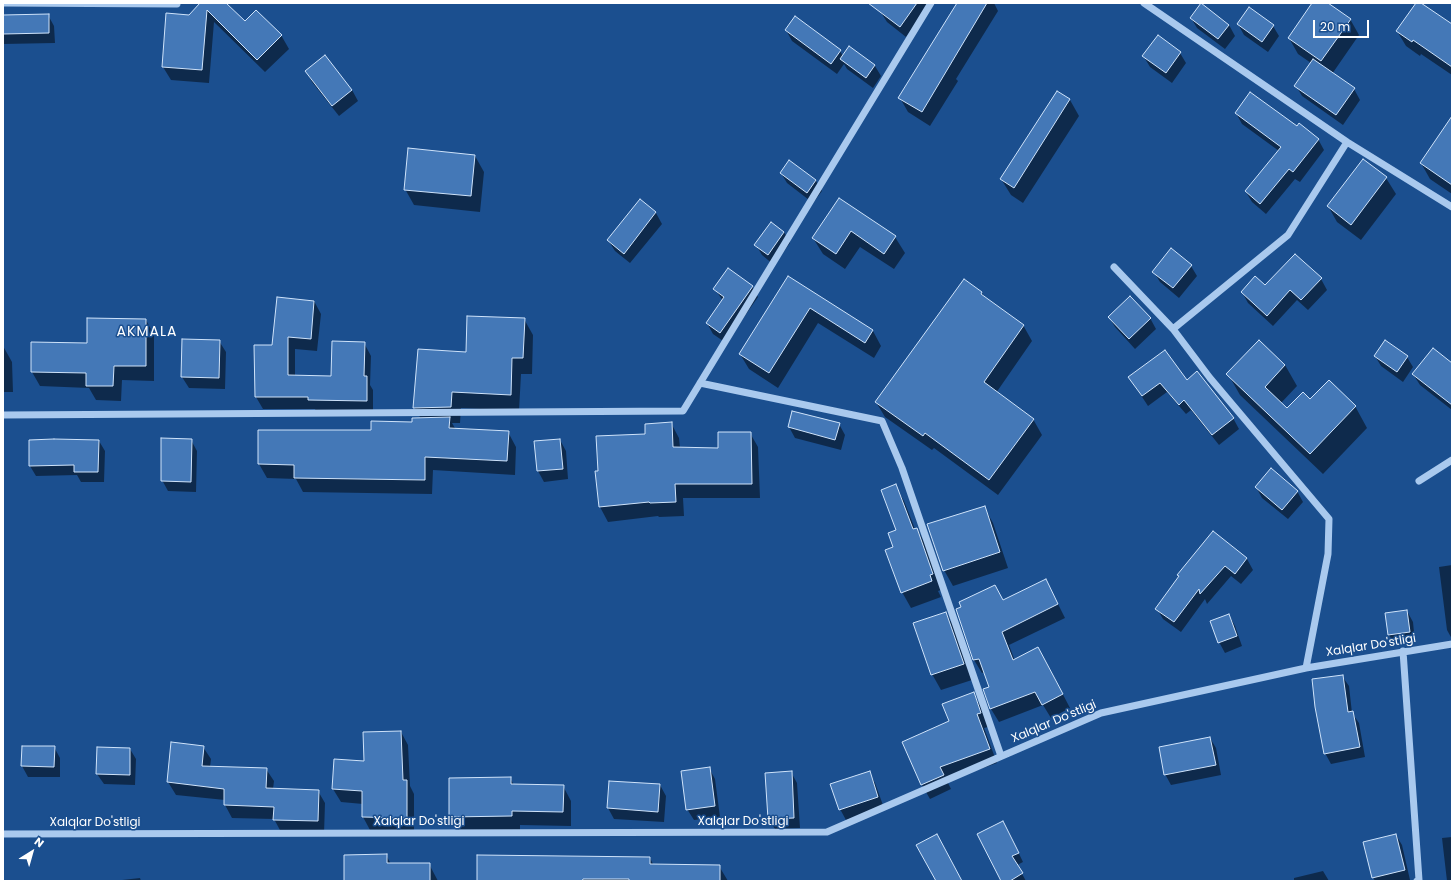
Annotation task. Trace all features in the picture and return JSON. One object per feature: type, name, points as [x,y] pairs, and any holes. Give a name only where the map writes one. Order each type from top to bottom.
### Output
[{"type":"street","points":[[3,3],[177,4]]},
{"type":"street","points":[[3,415],[683,410],[931,3]]},
{"type":"street","points":[[1144,3],[1346,142],[1452,207]]},
{"type":"street","points":[[1173,329],[1288,235],[1346,142]]},
{"type":"street","points":[[1114,267],[1173,329],[1210,378],[1329,518],[1328,554],[1306,668]]},
{"type":"street","points":[[700,383],[882,421],[902,468],[1001,756]]},
{"type":"street","points":[[1419,481],[1452,460]]},
{"type":"street","name":"Xalqlar Do'stligi","points":[[3,834],[827,832],[1101,713],[1306,668],[1452,644]]},
{"type":"street","points":[[1403,651],[1419,880],[1417,881]]},
{"type":"building","points":[[200,3],[226,3],[245,21],[256,10],[282,35],[257,60],[207,10],[202,70],[162,67],[166,13],[189,15]]},
{"type":"building","points":[[868,3],[917,3],[900,27]]},
{"type":"building","points":[[957,3],[987,3],[922,112],[898,98]]},
{"type":"building","points":[[1201,3],[1229,25],[1218,39],[1190,18]]},
{"type":"building","points":[[1312,3],[1328,3],[1351,19],[1321,61],[1288,38]]},
{"type":"building","points":[[1416,3],[1421,3],[1452,24],[1452,67],[1413,40],[1412,42],[1396,31]]},
{"type":"building","points":[[1249,7],[1274,25],[1262,42],[1237,24]]},
{"type":"building","points":[[49,14],[49,33],[3,34],[3,15]]},
{"type":"building","points":[[795,16],[841,50],[831,64],[785,30]]},
{"type":"building","points":[[1158,35],[1181,52],[1166,73],[1142,56]]},
{"type":"building","points":[[849,46],[875,65],[866,78],[840,59]]},
{"type":"building","points":[[325,55],[352,90],[332,106],[305,71]]},
{"type":"building","points":[[1313,59],[1355,88],[1336,115],[1294,86]]},
{"type":"building","points":[[1057,91],[1070,99],[1014,188],[1000,179]]},
{"type":"building","points":[[1250,92],[1297,126],[1299,123],[1319,139],[1293,172],[1289,169],[1260,204],[1245,191],[1281,147],[1235,113]]},
{"type":"building","points":[[1452,116],[1452,185],[1420,163]]},
{"type":"building","points":[[408,148],[475,155],[471,196],[404,190]]},
{"type":"building","points":[[1363,159],[1387,177],[1351,225],[1327,206]]},
{"type":"building","points":[[789,160],[816,180],[807,193],[780,173]]},
{"type":"building","points":[[839,198],[896,236],[884,254],[851,231],[836,254],[812,238]]},
{"type":"building","points":[[640,199],[656,212],[624,254],[607,240]]},
{"type":"building","points":[[771,222],[784,232],[768,255],[754,245]]},
{"type":"building","points":[[1171,248],[1192,265],[1173,288],[1152,272]]},
{"type":"building","points":[[1295,254],[1322,278],[1301,300],[1290,290],[1267,316],[1241,292],[1255,276],[1265,285]]},
{"type":"building","points":[[728,268],[753,286],[720,333],[706,323],[724,297],[713,289]]},
{"type":"building","points":[[788,276],[873,330],[865,343],[810,308],[769,373],[739,354]]},
{"type":"building","points":[[964,279],[982,292],[981,294],[1024,325],[984,382],[1034,419],[989,480],[925,433],[923,436],[875,402]]},
{"type":"building","points":[[1130,296],[1151,318],[1129,339],[1108,317]]},
{"type":"building","points":[[277,297],[314,301],[311,339],[288,337],[288,375],[331,376],[332,341],[365,342],[364,376],[367,376],[367,401],[308,400],[308,397],[255,397],[254,345],[272,345]]},
{"type":"building","points":[[467,316],[525,318],[523,358],[512,358],[511,395],[452,392],[451,407],[413,408],[418,349],[466,352]]},
{"type":"building","points":[[87,318],[146,319],[146,366],[114,366],[113,386],[86,386],[86,373],[31,372],[31,342],[87,343]]},
{"type":"building","points":[[182,339],[220,340],[219,378],[181,377]]},
{"type":"building","points":[[1259,340],[1285,365],[1265,387],[1287,408],[1303,392],[1310,399],[1329,380],[1356,406],[1310,454],[1226,374]]},
{"type":"building","points":[[1385,340],[1408,356],[1397,372],[1374,356]]},
{"type":"building","points":[[1433,348],[1452,363],[1452,405],[1412,374]]},
{"type":"building","points":[[1165,350],[1187,380],[1197,371],[1234,418],[1212,435],[1184,400],[1179,405],[1160,383],[1142,396],[1128,377]]},
{"type":"building","points":[[792,411],[840,423],[835,440],[788,427]]},
{"type":"building","points":[[450,417],[449,428],[509,431],[507,461],[425,457],[425,480],[294,478],[294,465],[258,464],[258,430],[371,430],[371,421],[412,422],[412,418]]},
{"type":"building","points":[[672,422],[673,447],[718,448],[718,432],[751,432],[752,484],[675,484],[676,502],[649,502],[599,507],[595,471],[598,471],[596,436],[645,434],[645,424]]},
{"type":"building","points":[[161,438],[192,439],[191,482],[161,481]]},
{"type":"building","points":[[560,439],[563,469],[537,471],[534,441]]},
{"type":"building","points":[[29,440],[99,440],[98,472],[74,472],[74,465],[29,466]]},
{"type":"building","points":[[1271,468],[1298,491],[1282,510],[1255,487]]},
{"type":"building","points":[[896,484],[913,529],[917,528],[933,574],[930,575],[932,581],[901,593],[885,550],[893,547],[888,533],[896,530],[881,490]]},
{"type":"building","points":[[985,506],[1000,552],[943,571],[927,524]]},
{"type":"building","points":[[1213,531],[1247,558],[1235,574],[1225,566],[1200,594],[1199,589],[1174,622],[1155,609],[1179,576],[1177,575]]},
{"type":"building","points":[[1046,579],[1058,604],[1002,632],[1013,660],[1038,647],[1063,694],[1042,705],[1035,692],[990,709],[983,689],[989,687],[979,659],[973,660],[956,609],[961,607],[959,602],[995,585],[1003,600]]},
{"type":"building","points":[[1407,610],[1410,632],[1388,635],[1385,613]]},
{"type":"building","points":[[946,612],[964,664],[931,675],[913,623]]},
{"type":"building","points":[[1229,614],[1237,636],[1218,643],[1210,621]]},
{"type":"building","points":[[1343,675],[1348,712],[1353,711],[1360,747],[1324,754],[1315,707],[1312,679]]},
{"type":"building","points":[[974,692],[981,713],[977,714],[990,749],[940,767],[944,775],[921,785],[902,742],[949,721],[942,704]]},
{"type":"building","points":[[401,731],[403,780],[407,780],[407,818],[362,817],[362,791],[332,789],[334,759],[364,761],[363,732]]},
{"type":"building","points":[[1210,737],[1216,765],[1164,775],[1159,747]]},
{"type":"building","points":[[171,742],[204,746],[202,766],[267,768],[266,788],[319,790],[318,821],[273,820],[274,807],[224,805],[224,789],[167,782]]},
{"type":"building","points":[[22,746],[55,746],[54,767],[21,766]]},
{"type":"building","points":[[97,747],[130,748],[130,775],[96,774]]},
{"type":"building","points":[[710,767],[715,806],[686,810],[681,771]]},
{"type":"building","points":[[792,771],[794,818],[768,819],[765,773]]},
{"type":"building","points":[[870,771],[878,797],[839,810],[830,784]]},
{"type":"building","points":[[511,777],[511,784],[564,785],[563,812],[512,811],[512,816],[449,817],[449,778]]},
{"type":"building","points":[[609,781],[660,784],[658,812],[607,808]]},
{"type":"building","points":[[1003,821],[1019,853],[1012,856],[1023,873],[1010,881],[1001,881],[977,834]]},
{"type":"building","points":[[937,834],[962,881],[936,881],[916,845]]},
{"type":"building","points":[[1396,834],[1405,870],[1372,878],[1363,842]]},
{"type":"building","points":[[387,854],[387,863],[430,863],[430,881],[344,881],[344,855]]},
{"type":"building","points":[[477,855],[650,857],[650,864],[720,865],[720,881],[629,881],[629,879],[583,879],[582,881],[477,881]]},
{"type":"district","name":"AKMALA","points":[[147,332]]}]
